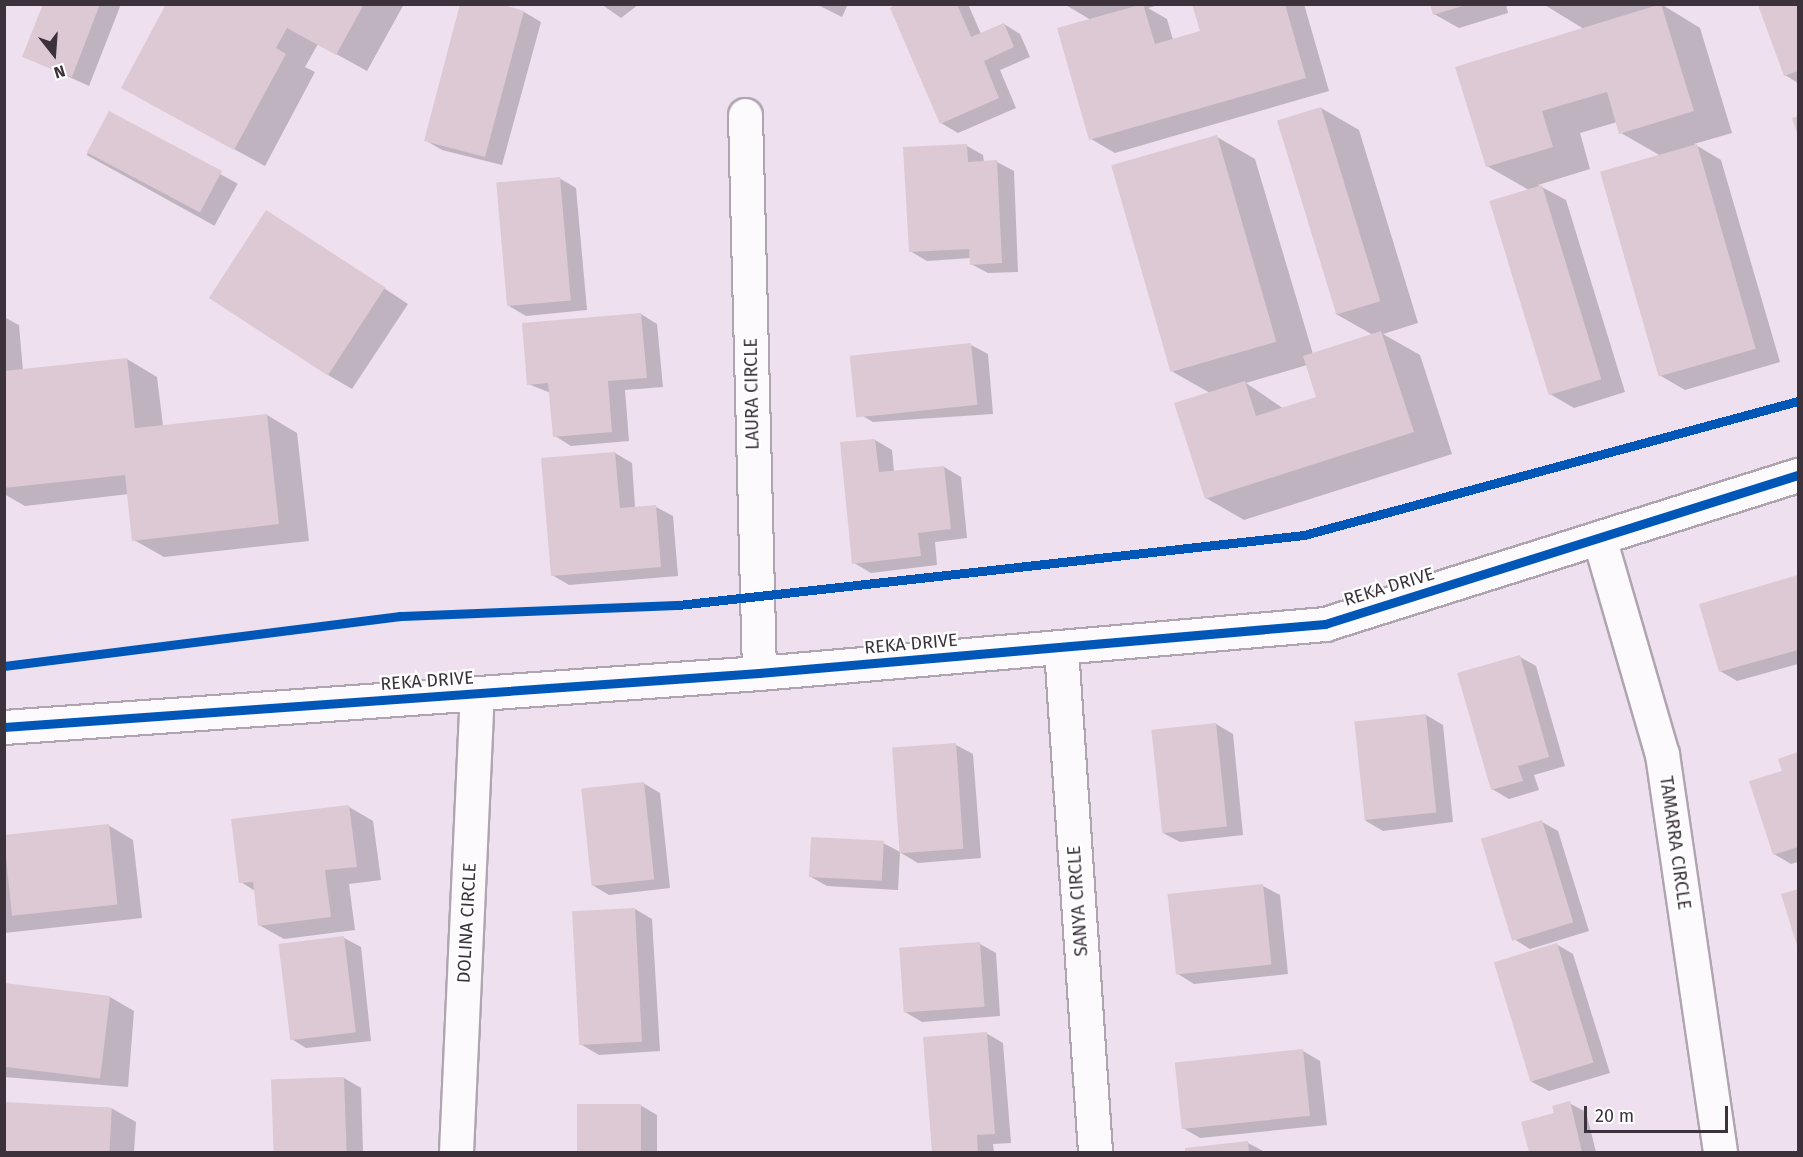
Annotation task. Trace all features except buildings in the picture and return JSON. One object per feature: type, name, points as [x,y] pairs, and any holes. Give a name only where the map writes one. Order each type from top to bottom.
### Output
[{"type":"street","name":"LAURA CIRCLE","points":[[745,115],[759,673]]},
{"type":"street","name":"REKA DRIVE","points":[[4,727],[759,673],[1061,649],[1325,624],[1600,541],[1798,475]]},
{"type":"street","name":"TAMARRA CIRCLE","points":[[1600,541],[1662,754],[1720,1152]]},
{"type":"street","name":"SANYA CIRCLE","points":[[1061,649],[1095,1152]]},
{"type":"street","name":"DOLINA CIRCLE","points":[[456,1152],[477,694]]},
{"type":"cycle path","points":[[4,666],[400,616],[678,605],[1304,535],[1798,401]]},
{"type":"cycle path","points":[[4,727],[759,673],[1325,624],[1798,475]]}]
